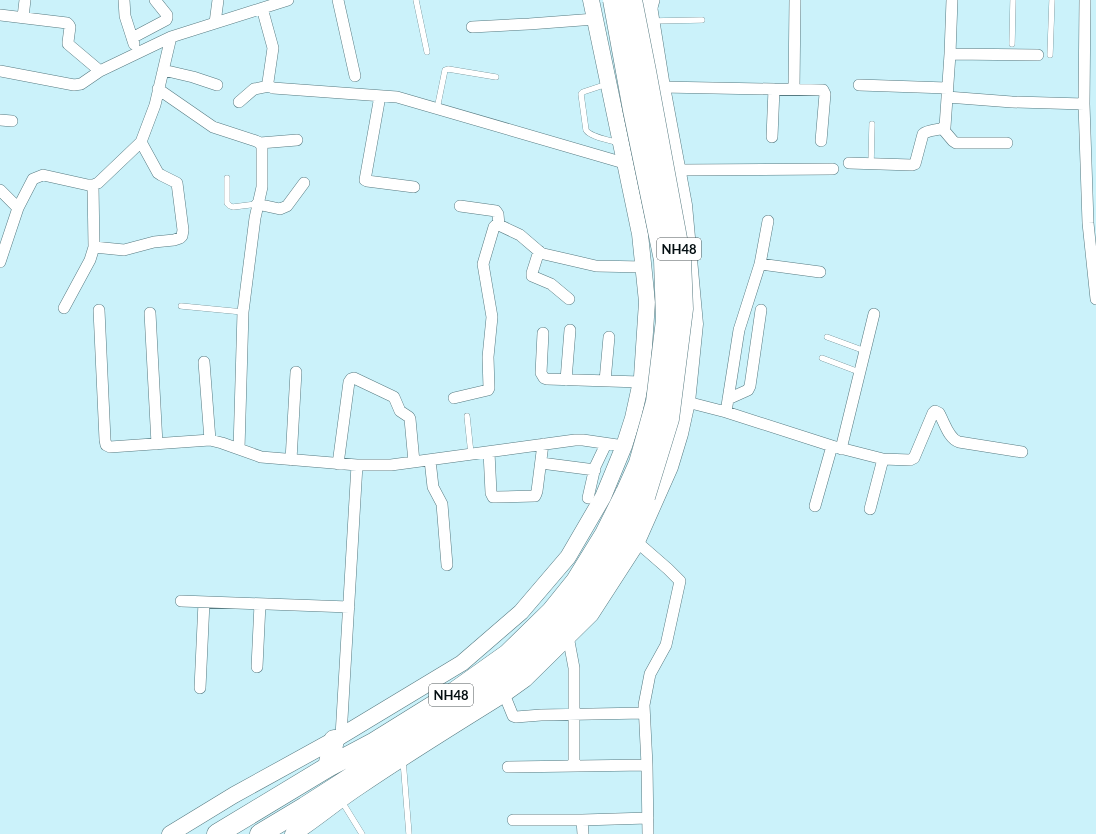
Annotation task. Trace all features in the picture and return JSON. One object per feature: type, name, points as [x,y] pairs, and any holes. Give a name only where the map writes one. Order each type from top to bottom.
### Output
[{"type":"highway","name":"NH48","points":[[217,834],[328,766],[376,742],[449,696],[508,654],[551,612],[576,581],[605,534],[636,495],[639,463],[656,402],[666,320],[664,260],[613,0]]},
{"type":"highway","name":"NH48","points":[[260,834],[305,807],[362,778],[509,676],[559,632],[591,594],[609,563],[636,495],[669,419],[683,309],[681,260],[646,71],[646,6]]},
{"type":"highway","points":[[328,766],[338,738]]},
{"type":"street","points":[[23,17],[25,0]]},
{"type":"street","points":[[124,0],[125,16],[137,53]]},
{"type":"street","points":[[132,38],[168,18],[155,0]]},
{"type":"street","points":[[215,23],[218,0]]},
{"type":"street","points":[[0,71],[74,85],[81,84],[100,71],[171,37],[288,0]]},
{"type":"street","points":[[338,0],[355,76]]},
{"type":"street","points":[[170,834],[234,795],[338,738],[462,662],[521,612],[568,557],[603,497],[624,446],[633,418],[642,377],[647,302],[640,234],[591,0]]},
{"type":"street","points":[[794,89],[795,0]]},
{"type":"street","points":[[849,163],[915,164],[923,134],[925,132],[944,127],[950,54],[952,0]]},
{"type":"street","points":[[1085,0],[1084,104],[1088,231],[1096,299]]},
{"type":"street","points":[[293,834],[340,799],[362,778],[403,758],[525,679],[591,614],[637,542],[670,467],[680,434],[686,405],[695,324],[684,205],[646,6]]},
{"type":"street","points":[[262,8],[273,48],[268,82],[269,86]]},
{"type":"street","points":[[0,15],[67,23],[69,25],[68,44],[100,71]]},
{"type":"street","points":[[472,27],[595,19]]},
{"type":"street","points":[[0,262],[18,208],[33,179],[43,175],[93,185],[98,183],[141,142],[155,105],[171,37]]},
{"type":"street","points":[[950,54],[1038,55]]},
{"type":"street","points":[[163,70],[189,75],[217,85]]},
{"type":"street","points":[[858,85],[947,93],[1012,102],[1084,104]]},
{"type":"street","points":[[239,102],[254,89],[269,86],[273,88],[397,98],[624,163]]},
{"type":"street","points":[[662,87],[823,90],[825,94],[821,141]]},
{"type":"street","points":[[772,137],[774,89]]},
{"type":"street","points":[[158,90],[213,127],[260,143],[297,140]]},
{"type":"street","points":[[380,96],[365,180],[414,187]]},
{"type":"street","points":[[0,120],[12,121]]},
{"type":"street","points":[[942,128],[956,143],[1007,143]]},
{"type":"street","points":[[94,247],[124,250],[154,242],[174,240],[182,236],[183,230],[177,183],[158,173],[141,142]]},
{"type":"street","points":[[239,449],[243,312],[251,245],[262,183],[262,147],[260,143]]},
{"type":"street","points":[[678,170],[833,170]]},
{"type":"street","points":[[258,204],[280,209],[287,206],[304,184]]},
{"type":"street","points":[[64,308],[90,260],[94,247],[93,185]]},
{"type":"street","points":[[0,190],[18,208]]},
{"type":"street","points":[[460,206],[496,211],[498,214],[499,226]]},
{"type":"street","points":[[726,412],[739,330],[760,264],[768,221]]},
{"type":"street","points":[[454,398],[488,390],[489,388],[488,357],[492,317],[483,264],[494,227],[496,225],[520,235],[538,251],[544,254],[592,265],[643,267]]},
{"type":"street","points":[[538,251],[532,276],[551,284],[569,299]]},
{"type":"street","points":[[760,264],[820,272]]},
{"type":"street","points":[[99,310],[105,440],[106,444],[110,447],[210,440],[261,457],[338,464],[391,465],[575,440],[624,446]]},
{"type":"street","points":[[728,399],[748,390],[750,386],[761,310]]},
{"type":"street","points":[[150,314],[157,444]]},
{"type":"street","points":[[815,506],[836,447],[865,351],[874,314]]},
{"type":"street","points":[[566,380],[570,330]]},
{"type":"street","points":[[543,333],[542,376],[547,379],[605,381],[639,386],[686,405],[726,412],[836,447],[883,459],[910,460],[914,458],[935,411],[939,412],[955,441],[1022,452]]},
{"type":"street","points":[[605,381],[610,338]]},
{"type":"street","points":[[204,362],[210,440]]},
{"type":"street","points":[[291,460],[296,372]]},
{"type":"street","points":[[338,464],[349,382],[354,378],[394,397],[398,409],[410,419],[414,462]]},
{"type":"street","points":[[489,452],[491,493],[493,496],[535,496],[537,491],[543,444]]},
{"type":"street","points":[[588,498],[595,470],[606,444]]},
{"type":"street","points":[[870,509],[883,459]]},
{"type":"street","points":[[430,460],[434,487],[442,504],[446,565]]},
{"type":"street","points":[[540,463],[595,470]]},
{"type":"street","points":[[338,738],[349,607],[357,465]]},
{"type":"street","points":[[637,542],[680,581],[666,645],[650,674],[644,705],[648,765],[648,834]]},
{"type":"street","points":[[181,601],[349,607]]},
{"type":"street","points":[[200,688],[204,602]]},
{"type":"street","points":[[257,667],[260,604]]},
{"type":"street","points":[[568,636],[574,668],[574,766]]},
{"type":"street","points":[[504,694],[513,716],[644,713]]},
{"type":"street","points":[[508,767],[648,765]]},
{"type":"street","points":[[513,820],[648,818]]},
{"type":"street","points":[[582,820],[583,834]]},
{"type":"lane","points":[[416,0],[427,52]]},
{"type":"lane","points":[[1012,44],[1013,0]]},
{"type":"lane","points":[[1050,55],[1052,0]]},
{"type":"lane","points":[[646,6],[702,20]]},
{"type":"lane","points":[[437,109],[445,70],[448,69],[496,77]]},
{"type":"lane","points":[[608,83],[581,94],[586,130],[592,135],[620,144]]},
{"type":"lane","points":[[871,164],[872,124]]},
{"type":"lane","points":[[227,178],[227,203],[230,206],[233,207],[258,204]]},
{"type":"lane","points":[[181,306],[243,312]]},
{"type":"lane","points":[[827,337],[865,351]]},
{"type":"lane","points":[[822,358],[859,372]]},
{"type":"lane","points":[[467,416],[471,454]]},
{"type":"lane","points":[[403,758],[409,834]]},
{"type":"lane","points":[[340,799],[362,834]]}]
